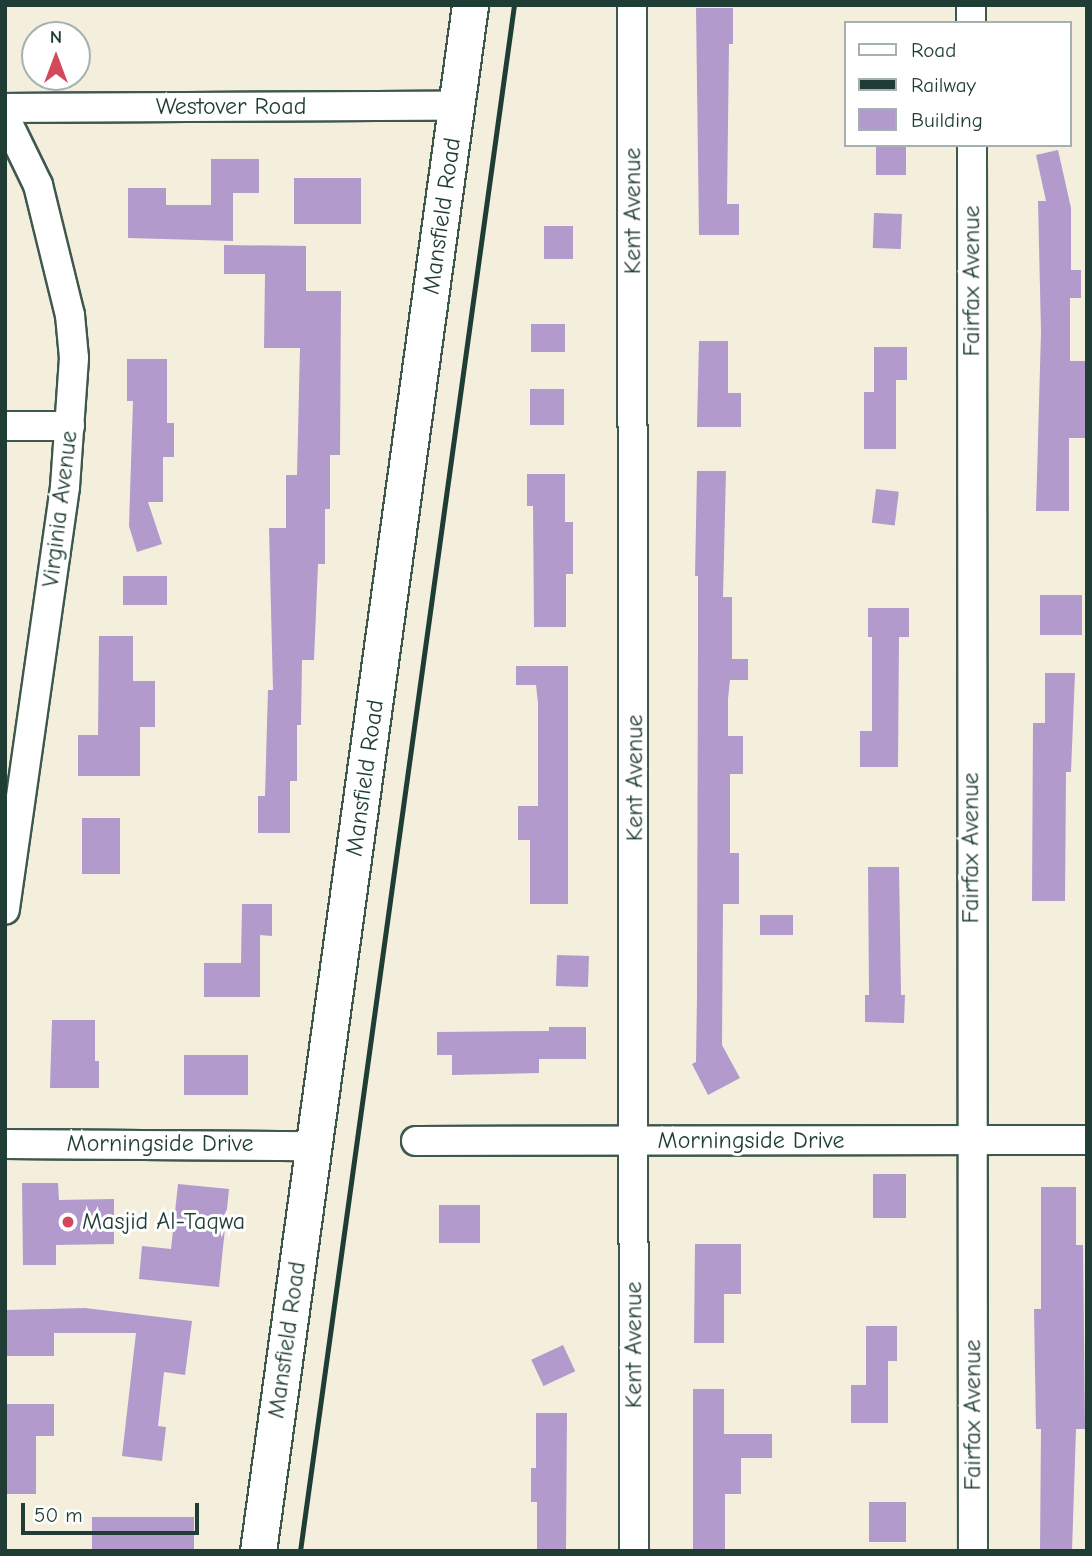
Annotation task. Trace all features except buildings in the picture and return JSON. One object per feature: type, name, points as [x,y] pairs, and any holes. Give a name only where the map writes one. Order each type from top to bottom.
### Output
[{"type":"main road","name":"Mansfield Road","points":[[258,1551],[470,5]]},
{"type":"street","name":"Kent Avenue","points":[[632,5],[634,1551]]},
{"type":"street","name":"Westover Road","points":[[5,108],[457,106]]},
{"type":"street","name":"Virginia Avenue","points":[[5,117],[38,185],[70,315],[74,358],[65,487],[15,782],[5,910]]},
{"type":"street","name":"Fairfax Avenue","points":[[972,147],[973,1551]]},
{"type":"street","points":[[5,426],[70,426]]},
{"type":"street","name":"Morningside Drive","points":[[416,1141],[1087,1140]]},
{"type":"street","name":"Morningside Drive","points":[[5,1144],[314,1146]]},
{"type":"railway","points":[[300,1551],[514,5]]},
{"type":"place","name":"Masjid Al-Taqwa","points":[[68,1222]]}]
